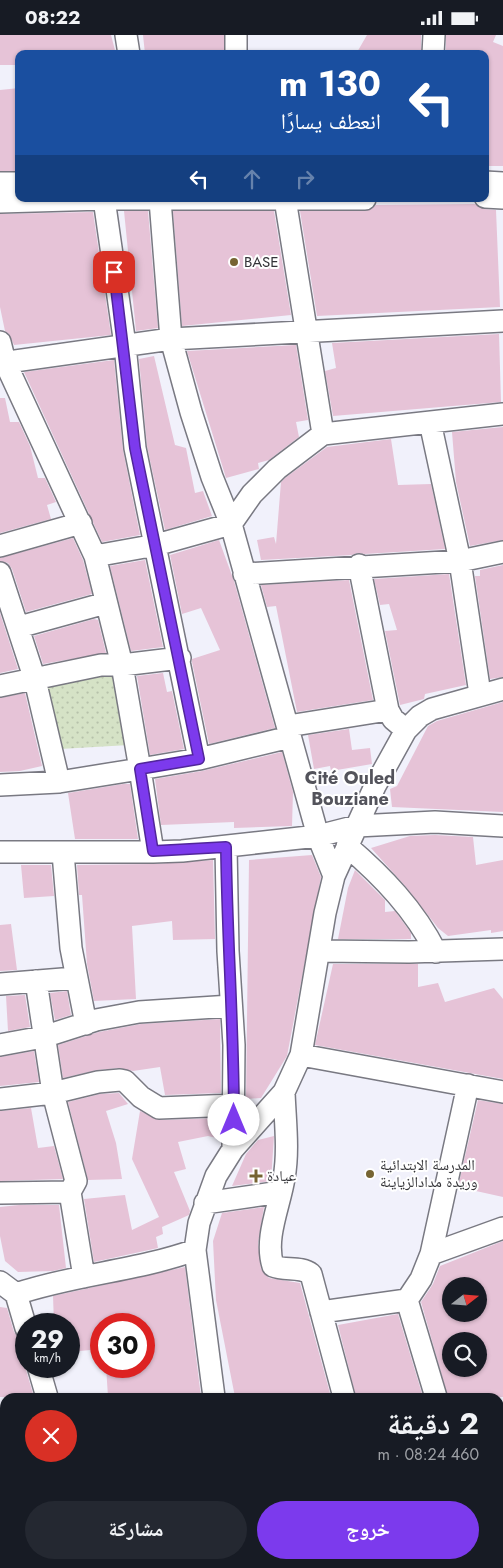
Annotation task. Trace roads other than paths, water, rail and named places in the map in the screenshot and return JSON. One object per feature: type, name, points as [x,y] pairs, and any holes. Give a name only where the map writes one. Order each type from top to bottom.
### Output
[{"type":"street","points":[[127,35],[129,50]]},
{"type":"street","points":[[236,35],[236,50]]},
{"type":"street","points":[[433,50],[434,35]]},
{"type":"street","points":[[489,182],[503,183]]},
{"type":"street","points":[[0,183],[15,183]]},
{"type":"street","points":[[489,197],[503,198]]},
{"type":"street","points":[[0,202],[15,202]]},
{"type":"street","points":[[104,202],[125,345],[135,448],[180,658],[199,759]]},
{"type":"street","points":[[160,202],[172,339],[191,412],[212,477],[231,524],[318,836],[334,876]]},
{"type":"street","points":[[286,202],[323,434]]},
{"type":"street","points":[[153,851],[122,665],[95,556],[2,355],[125,345],[172,339],[503,321]]},
{"type":"street","points":[[95,556],[156,545],[231,524],[252,494],[276,469],[323,434],[503,414]]},
{"type":"street","points":[[430,422],[460,561],[480,695]]},
{"type":"street","points":[[0,546],[81,523]]},
{"type":"street","points":[[244,574],[359,565],[460,561],[503,552]]},
{"type":"street","points":[[359,565],[388,710],[394,719],[406,730]]},
{"type":"street","points":[[0,573],[35,680],[59,782]]},
{"type":"street","points":[[19,627],[106,603]]},
{"type":"street","points":[[0,686],[101,665],[122,665],[180,658]]},
{"type":"street","points":[[213,1393],[195,1250],[204,1203],[216,1176],[233,1149],[284,1092],[301,1055],[325,913],[334,876],[406,730],[432,709],[503,689]]},
{"type":"street","points":[[0,785],[59,782],[199,759],[289,732],[388,710]]},
{"type":"street","points":[[0,852],[63,853],[226,847],[318,836],[357,826],[435,822],[503,826]]},
{"type":"street","points":[[348,846],[391,886],[419,922],[436,952]]},
{"type":"street","points":[[226,847],[228,951],[234,1045],[233,1149]]},
{"type":"street","points":[[63,853],[75,978],[86,1024]]},
{"type":"street","points":[[320,951],[436,952],[503,949]]},
{"type":"street","points":[[0,984],[75,978]]},
{"type":"street","points":[[36,981],[53,1093],[76,1181],[70,1192],[84,1277]]},
{"type":"street","points":[[0,1045],[43,1037],[86,1024],[139,1012],[231,1006]]},
{"type":"street","points":[[301,1055],[503,1092]]},
{"type":"street","points":[[0,1099],[53,1093],[98,1082],[120,1080],[125,1081],[141,1097],[159,1108],[234,1105]]},
{"type":"street","points":[[321,1312],[407,1300],[421,1279],[431,1254],[468,1085]]},
{"type":"street","points":[[284,1092],[287,1154],[270,1247],[273,1266],[301,1270],[311,1274],[343,1393]]},
{"type":"street","points":[[0,1193],[70,1192]]},
{"type":"street","points":[[204,1203],[280,1192]]},
{"type":"street","points":[[431,1254],[502,1225]]},
{"type":"street","points":[[19,1313],[8,1288],[84,1277],[159,1261],[195,1250]]},
{"type":"street","points":[[407,1300],[435,1393]]},
{"type":"street","points":[[41,1378],[46,1393]]},
{"type":"place","name":"BASE","points":[[234,262]]},
{"type":"place","name":"المدرسة الابتدائية وريدة مدادالزياينة","points":[[370,1174]]},
{"type":"place","name":"عيادة","points":[[256,1176]]},
{"type":"district","name":"Cité Ouled Bouziane","points":[[350,788]]}]
